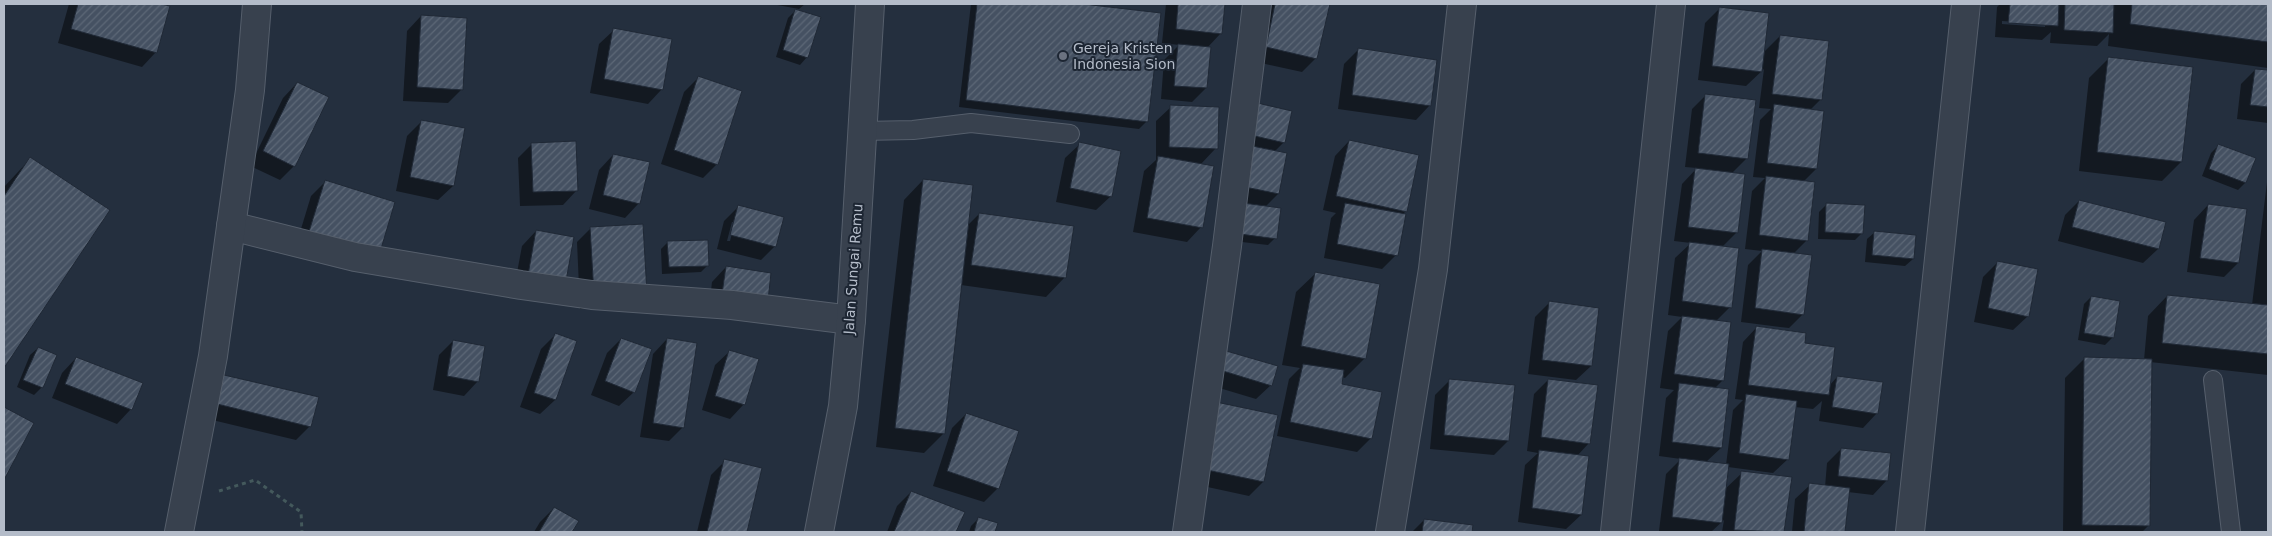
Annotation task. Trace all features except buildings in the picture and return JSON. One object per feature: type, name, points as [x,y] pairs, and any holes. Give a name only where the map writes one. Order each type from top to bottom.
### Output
[{"type":"street","points":[[179,532],[213,356],[250,90],[257,4]]},
{"type":"street","name":"Jalan Sungai Remu","points":[[818,532],[843,406],[851,320],[870,4]]},
{"type":"street","points":[[1188,532],[1227,246],[1256,4]]},
{"type":"street","points":[[1390,532],[1433,270],[1462,4]]},
{"type":"street","points":[[1615,532],[1671,4]]},
{"type":"street","points":[[1910,532],[1965,4]]},
{"type":"street","points":[[231,226],[355,257],[520,285],[592,295],[732,305],[851,320]]},
{"type":"lane","points":[[862,131],[913,130],[971,123],[1070,134]]},
{"type":"lane","points":[[2213,380],[2230,532]]},
{"type":"path","points":[[185,502],[255,480],[302,512],[302,532]]},
{"type":"place","name":"Gereja Kristen Indonesia Sion","points":[[1063,56]]}]
